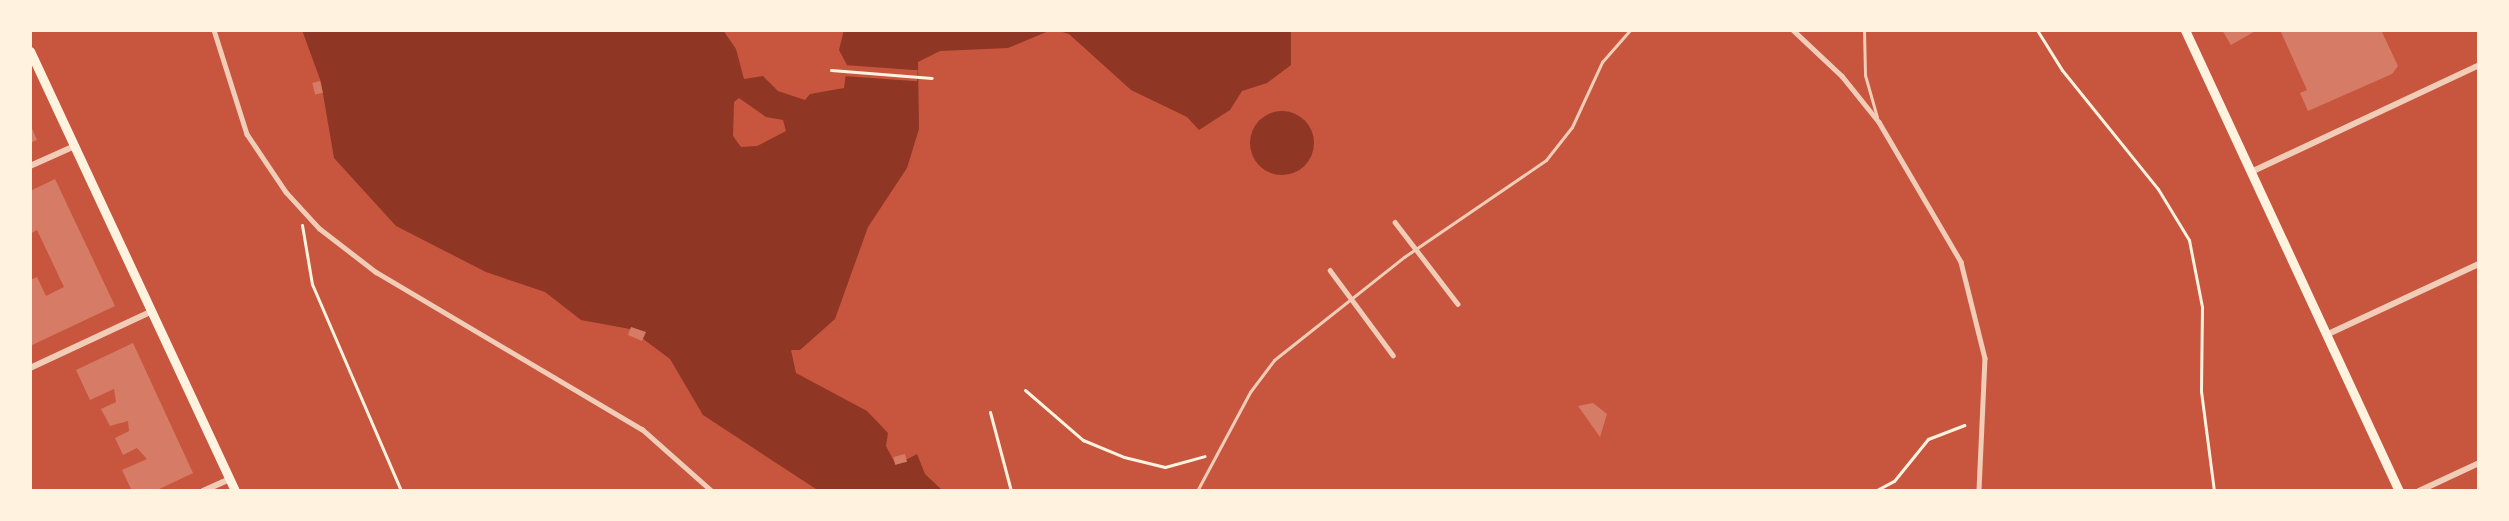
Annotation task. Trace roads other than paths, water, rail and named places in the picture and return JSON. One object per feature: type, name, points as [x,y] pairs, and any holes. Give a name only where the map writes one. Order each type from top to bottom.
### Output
[{"type":"main road","points":[[2185,30],[2399,491]]},
{"type":"main road","points":[[30,51],[235,491]]},
{"type":"street","points":[[214,30],[247,134],[302,211],[376,272],[642,429],[712,491]]},
{"type":"street","points":[[1793,30],[1842,76],[1879,122],[1948,236],[1976,305],[1986,377],[1978,491]]},
{"type":"street","points":[[2251,172],[2479,65]]},
{"type":"street","points":[[30,166],[75,146]]},
{"type":"street","points":[[1395,222],[1458,304]]},
{"type":"street","points":[[2326,335],[2479,264]]},
{"type":"street","points":[[1330,270],[1393,355]]},
{"type":"street","points":[[30,368],[152,311]]},
{"type":"street","points":[[2419,491],[2479,463]]},
{"type":"street","points":[[203,491],[230,479]]},
{"type":"lane","points":[[1197,491],[1274,360],[1416,248],[1553,153],[1605,58],[1630,30]]},
{"type":"lane","points":[[1864,30],[1865,75],[1879,122]]}]
